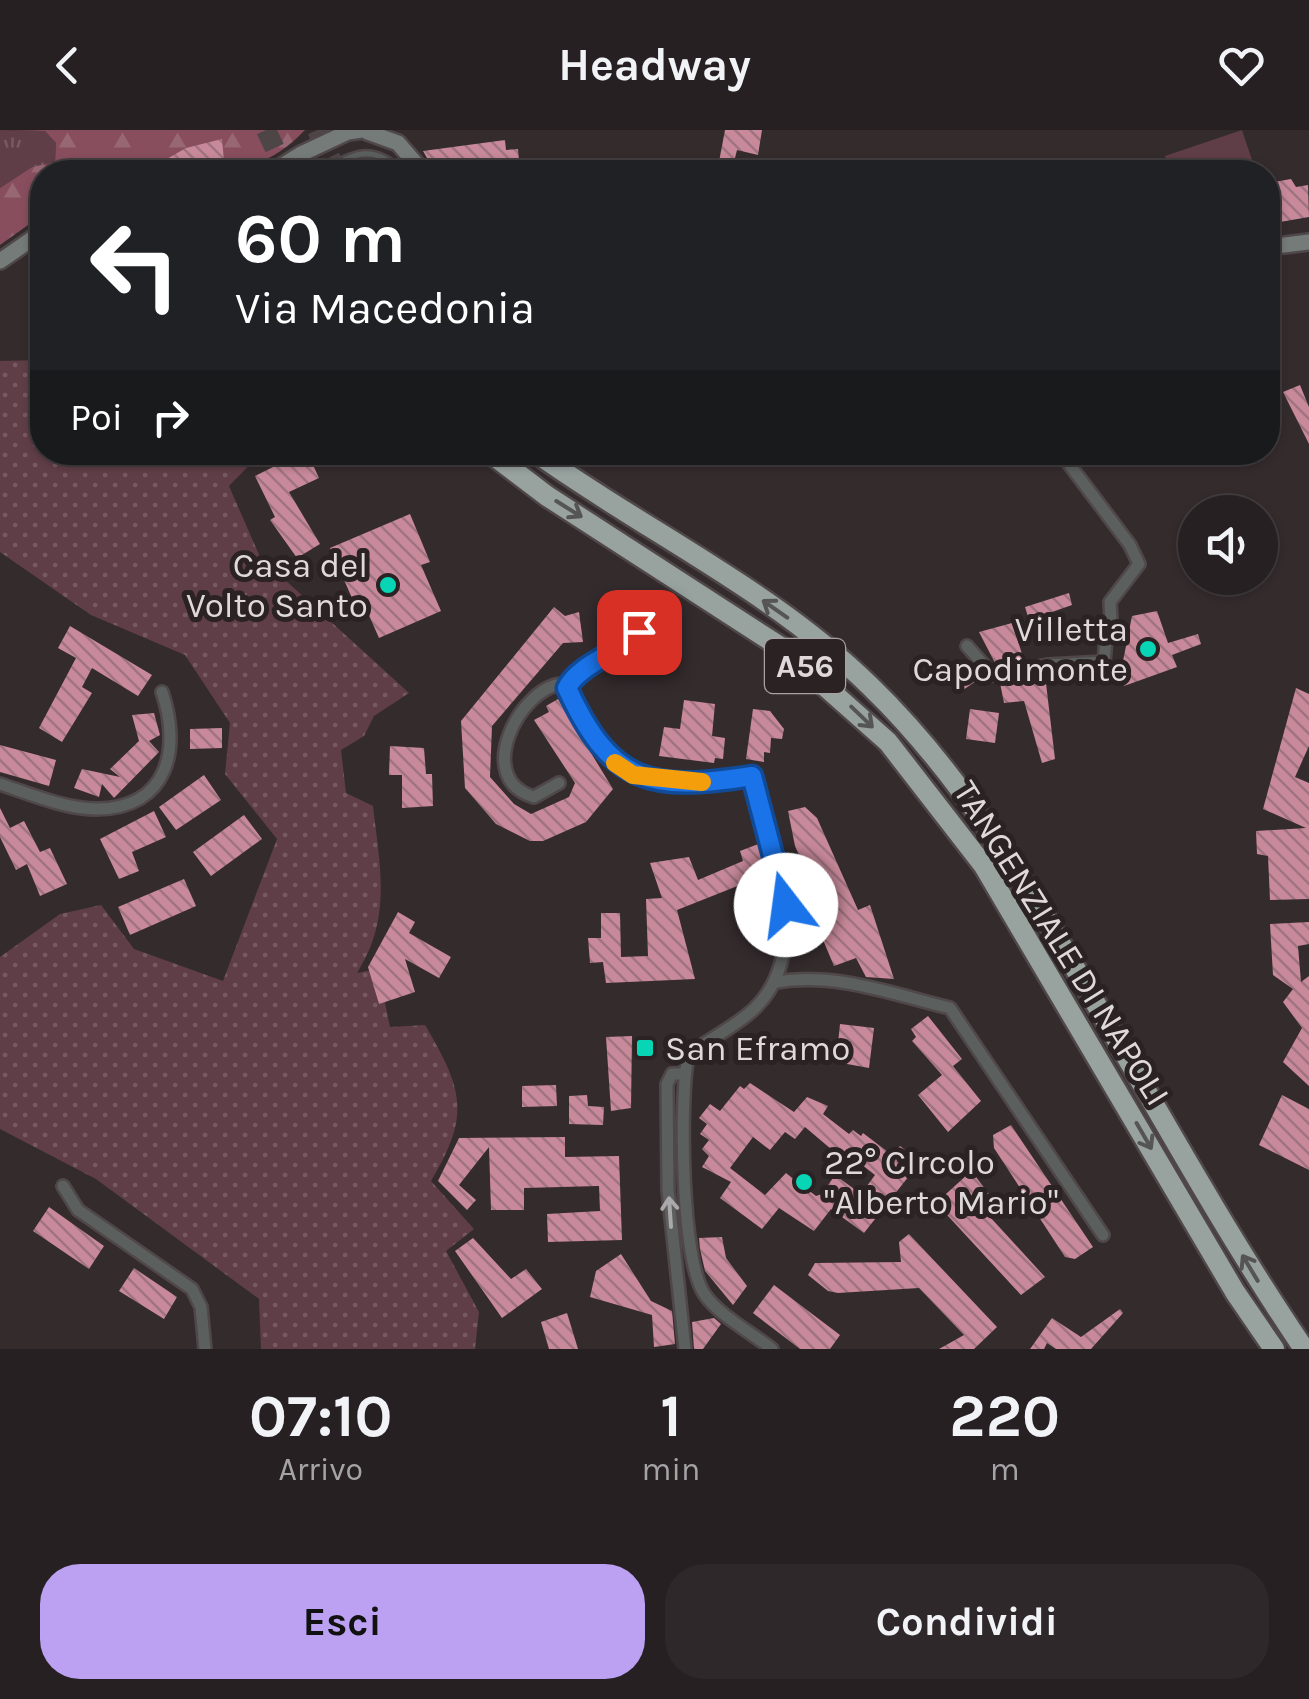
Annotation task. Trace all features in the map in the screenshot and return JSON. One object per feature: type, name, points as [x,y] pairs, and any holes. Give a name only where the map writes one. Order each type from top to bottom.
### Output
[{"type":"highway","name":"TANGENZIALE DI NAPOLI","points":[[506,465],[782,648],[855,710],[953,820],[1042,961],[1234,1292],[1274,1349]]},
{"type":"highway","name":"TANGENZIALE DI NAPOLI","points":[[554,465],[779,612],[868,684],[971,802],[1062,946],[1253,1274],[1304,1349]]},
{"type":"street","points":[[291,160],[348,132],[362,130],[398,143],[413,160]]},
{"type":"street","points":[[0,261],[30,240]]},
{"type":"street","points":[[1280,246],[1309,242]]},
{"type":"street","points":[[968,646],[993,675],[1048,665],[1099,664],[1105,660],[1106,640],[1112,638],[1110,602],[1135,574],[1138,564],[1130,544],[1070,465]]},
{"type":"street","points":[[567,688],[580,670],[620,651],[639,632]]},
{"type":"street","points":[[559,783],[534,797],[527,795],[506,776],[503,762],[510,731],[539,695],[552,685],[567,688]]},
{"type":"street","points":[[567,688],[586,728],[610,759],[633,775],[710,783],[752,776],[786,905],[776,982],[753,1010],[691,1053],[685,1074],[688,1236],[695,1274],[706,1296],[772,1349]]},
{"type":"street","points":[[0,784],[88,808],[112,807],[142,795],[162,775],[172,749],[172,728],[162,692]]},
{"type":"street","points":[[776,982],[808,977],[840,980],[950,1008],[1103,1236]]},
{"type":"street","points":[[685,1074],[672,1074],[667,1084],[668,1190],[685,1349]]},
{"type":"street","points":[[63,1186],[66,1198],[78,1210],[196,1294],[201,1307],[204,1349]]},
{"type":"lane","points":[[344,160],[359,153],[384,155],[390,160]]},
{"type":"green space","points":[[0,130],[45,131],[56,143],[55,160],[30,160],[30,168],[0,188]]},
{"type":"green space","points":[[11,130],[305,130],[288,146],[263,160],[55,160],[56,143],[45,131]]},
{"type":"green space","points":[[1242,130],[1252,160],[1166,160],[1165,156]]},
{"type":"green space","points":[[30,168],[30,224],[0,245],[0,188]]},
{"type":"green space","points":[[30,360],[30,465],[249,465],[229,486],[260,557],[409,693],[374,716],[364,736],[341,750],[346,793],[373,806],[380,872],[375,932],[357,973],[378,969],[390,1027],[425,1025],[454,1086],[457,1120],[431,1181],[474,1229],[446,1251],[479,1312],[475,1349],[261,1349],[259,1299],[96,1179],[0,1129],[0,957],[60,914],[101,905],[134,949],[223,981],[277,839],[225,774],[230,723],[185,655],[91,615],[0,552],[0,361]]},
{"type":"building","points":[[725,130],[762,130],[758,155],[737,150],[734,160],[719,160]]},
{"type":"building","points":[[222,139],[224,160],[165,160],[186,148]]},
{"type":"building","points":[[505,140],[506,150],[518,149],[519,160],[428,160],[423,151]]},
{"type":"building","points":[[1291,179],[1296,187],[1308,185],[1309,217],[1280,222],[1280,181]]},
{"type":"building","points":[[1300,385],[1309,407],[1309,444],[1283,392]]},
{"type":"building","points":[[277,465],[313,465],[319,478],[289,492],[320,544],[297,558],[270,520],[275,517],[255,476]]},
{"type":"building","name":"Casa del Volto Santo","points":[[410,514],[430,562],[421,565],[441,611],[379,638],[360,595],[352,598],[330,548]]},
{"type":"building","points":[[1069,593],[1072,605],[1029,620],[1025,607]]},
{"type":"building","points":[[554,607],[565,616],[579,612],[583,642],[563,643],[492,726],[490,777],[514,804],[531,814],[569,797],[575,783],[534,720],[549,712],[546,706],[558,699],[613,789],[586,822],[543,841],[530,841],[496,824],[465,788],[461,721]]},
{"type":"building","name":"Villetta Capodimonte","points":[[1157,611],[1168,643],[1198,634],[1201,644],[1172,655],[1177,667],[1124,686],[1120,676],[1132,616]]},
{"type":"building","points":[[1012,623],[1024,660],[996,665],[979,632]]},
{"type":"building","points":[[70,626],[152,675],[138,696],[92,668],[82,687],[92,693],[62,742],[39,728],[76,658],[58,648]]},
{"type":"building","points":[[971,664],[982,677],[963,690],[955,671]]},
{"type":"building","points":[[1045,675],[1055,759],[1042,763],[1024,701],[1004,703],[1000,683]]},
{"type":"building","points":[[1296,688],[1309,694],[1309,746],[1295,777],[1309,783],[1309,899],[1270,900],[1268,856],[1257,854],[1256,831],[1306,828],[1263,809]]},
{"type":"building","points":[[684,700],[715,704],[712,736],[725,738],[723,759],[715,758],[714,763],[659,756],[664,727],[680,729]]},
{"type":"building","points":[[753,709],[770,711],[784,729],[782,739],[771,738],[770,753],[764,752],[764,762],[746,759]]},
{"type":"building","points":[[970,709],[999,713],[995,743],[966,739]]},
{"type":"building","points":[[154,713],[160,735],[149,741],[159,752],[114,798],[102,784],[99,797],[74,788],[82,769],[120,777],[110,769],[139,741],[132,715]]},
{"type":"building","points":[[222,728],[222,748],[190,749],[190,729]]},
{"type":"building","points":[[0,745],[56,760],[49,786],[0,772]]},
{"type":"building","points":[[390,746],[424,748],[426,774],[432,774],[433,806],[402,808],[402,775],[389,775]]},
{"type":"building","points":[[204,775],[221,800],[176,830],[159,807]]},
{"type":"building","points":[[805,807],[817,818],[858,910],[870,905],[894,979],[866,977],[856,958],[834,966],[804,895],[814,891],[795,846],[788,811]]},
{"type":"building","points":[[0,808],[10,828],[24,821],[40,852],[50,848],[67,884],[40,896],[27,864],[16,870],[0,837]]},
{"type":"building","points":[[154,811],[166,837],[132,852],[139,871],[119,879],[100,839]]},
{"type":"building","points":[[244,815],[262,839],[211,876],[193,852]]},
{"type":"building","points":[[761,843],[766,864],[761,866],[775,918],[756,926],[740,885],[677,910],[695,979],[606,983],[603,962],[590,963],[588,938],[601,938],[601,913],[620,913],[621,957],[648,956],[646,899],[662,898],[650,863],[689,857],[698,880],[743,861],[740,851]]},
{"type":"building","points":[[184,879],[196,906],[130,935],[118,907]]},
{"type":"building","points":[[398,912],[415,922],[409,933],[451,957],[439,978],[405,959],[415,992],[379,1004],[368,967]]},
{"type":"building","points":[[1309,922],[1309,944],[1298,946],[1301,982],[1309,976],[1309,1086],[1283,1062],[1302,1028],[1283,1002],[1293,989],[1273,975],[1270,924]]},
{"type":"building","points":[[928,1016],[962,1059],[953,1066],[981,1101],[948,1132],[918,1095],[942,1075],[912,1041],[916,1037],[911,1029]]},
{"type":"building","points":[[840,1024],[874,1028],[869,1068],[836,1062]]},
{"type":"building","points":[[632,1036],[631,1108],[611,1111],[606,1037]]},
{"type":"building","points":[[750,1083],[794,1112],[807,1097],[828,1106],[823,1114],[849,1134],[853,1130],[861,1136],[863,1133],[892,1155],[900,1146],[920,1162],[864,1233],[831,1209],[814,1231],[779,1208],[762,1229],[720,1198],[731,1182],[702,1167],[709,1156],[702,1149],[709,1140],[700,1134],[707,1124],[699,1118],[710,1104],[720,1111],[740,1086],[744,1089]],"holes":[[[805,1127],[844,1160],[848,1154],[875,1175],[861,1194],[835,1175],[822,1194],[816,1196],[786,1173],[765,1195],[730,1168],[753,1137],[770,1150],[785,1132],[795,1139]]]},
{"type":"building","points":[[556,1085],[557,1106],[522,1107],[522,1086]]},
{"type":"building","points":[[587,1095],[588,1106],[604,1107],[603,1125],[569,1124],[569,1096]]},
{"type":"building","points":[[1282,1095],[1309,1109],[1309,1170],[1259,1145]]},
{"type":"building","points":[[1011,1125],[1093,1247],[1075,1259],[1065,1257],[994,1148],[993,1135]]},
{"type":"building","points":[[565,1137],[565,1157],[619,1156],[622,1240],[548,1242],[547,1214],[600,1211],[599,1186],[524,1188],[524,1210],[491,1210],[489,1147],[459,1185],[476,1200],[467,1210],[438,1181],[459,1138]]},
{"type":"building","points":[[968,1174],[976,1177],[989,1194],[979,1205],[1045,1277],[1021,1295],[936,1203]]},
{"type":"building","points":[[49,1207],[104,1246],[89,1269],[33,1231]]},
{"type":"building","points":[[909,1234],[997,1327],[974,1349],[939,1349],[964,1335],[919,1288],[838,1293],[828,1291],[808,1275],[815,1263],[901,1262],[899,1242]]},
{"type":"building","points":[[722,1237],[726,1258],[747,1286],[733,1305],[705,1271],[700,1249],[699,1238]]},
{"type":"building","points":[[473,1238],[511,1279],[526,1269],[542,1289],[502,1318],[455,1251]]},
{"type":"building","points":[[621,1254],[651,1301],[672,1311],[675,1344],[654,1347],[652,1315],[590,1297],[596,1271]]},
{"type":"building","points":[[134,1268],[177,1297],[164,1319],[119,1291]]},
{"type":"building","points":[[774,1285],[840,1335],[830,1349],[800,1349],[753,1313]]},
{"type":"building","points":[[1120,1309],[1123,1313],[1091,1349],[1056,1349],[1047,1343],[1044,1349],[1030,1349],[1052,1318],[1081,1337]]},
{"type":"building","points":[[567,1313],[578,1349],[549,1349],[541,1322]]},
{"type":"building","points":[[714,1318],[721,1324],[703,1349],[694,1349],[692,1322]]},
{"type":"tunnel","points":[[266,130],[280,160]]},
{"type":"tunnel","points":[[317,130],[331,160]]},
{"type":"slow traffic","points":[[615,763],[633,775],[702,782]]},
{"type":"place","name":"Casa del Volto Santo","points":[[388,585]]},
{"type":"place","name":"Villetta Capodimonte","points":[[1148,649]]},
{"type":"place","name":"San Eframo","points":[[645,1048]]},
{"type":"place","name":"22° CIrcolo \"Alberto Mario\"","points":[[804,1182]]},
{"type":"route","points":[[639,632],[620,651],[573,676],[567,688],[586,728],[610,759],[633,775],[710,783],[752,776],[786,905]]}]
